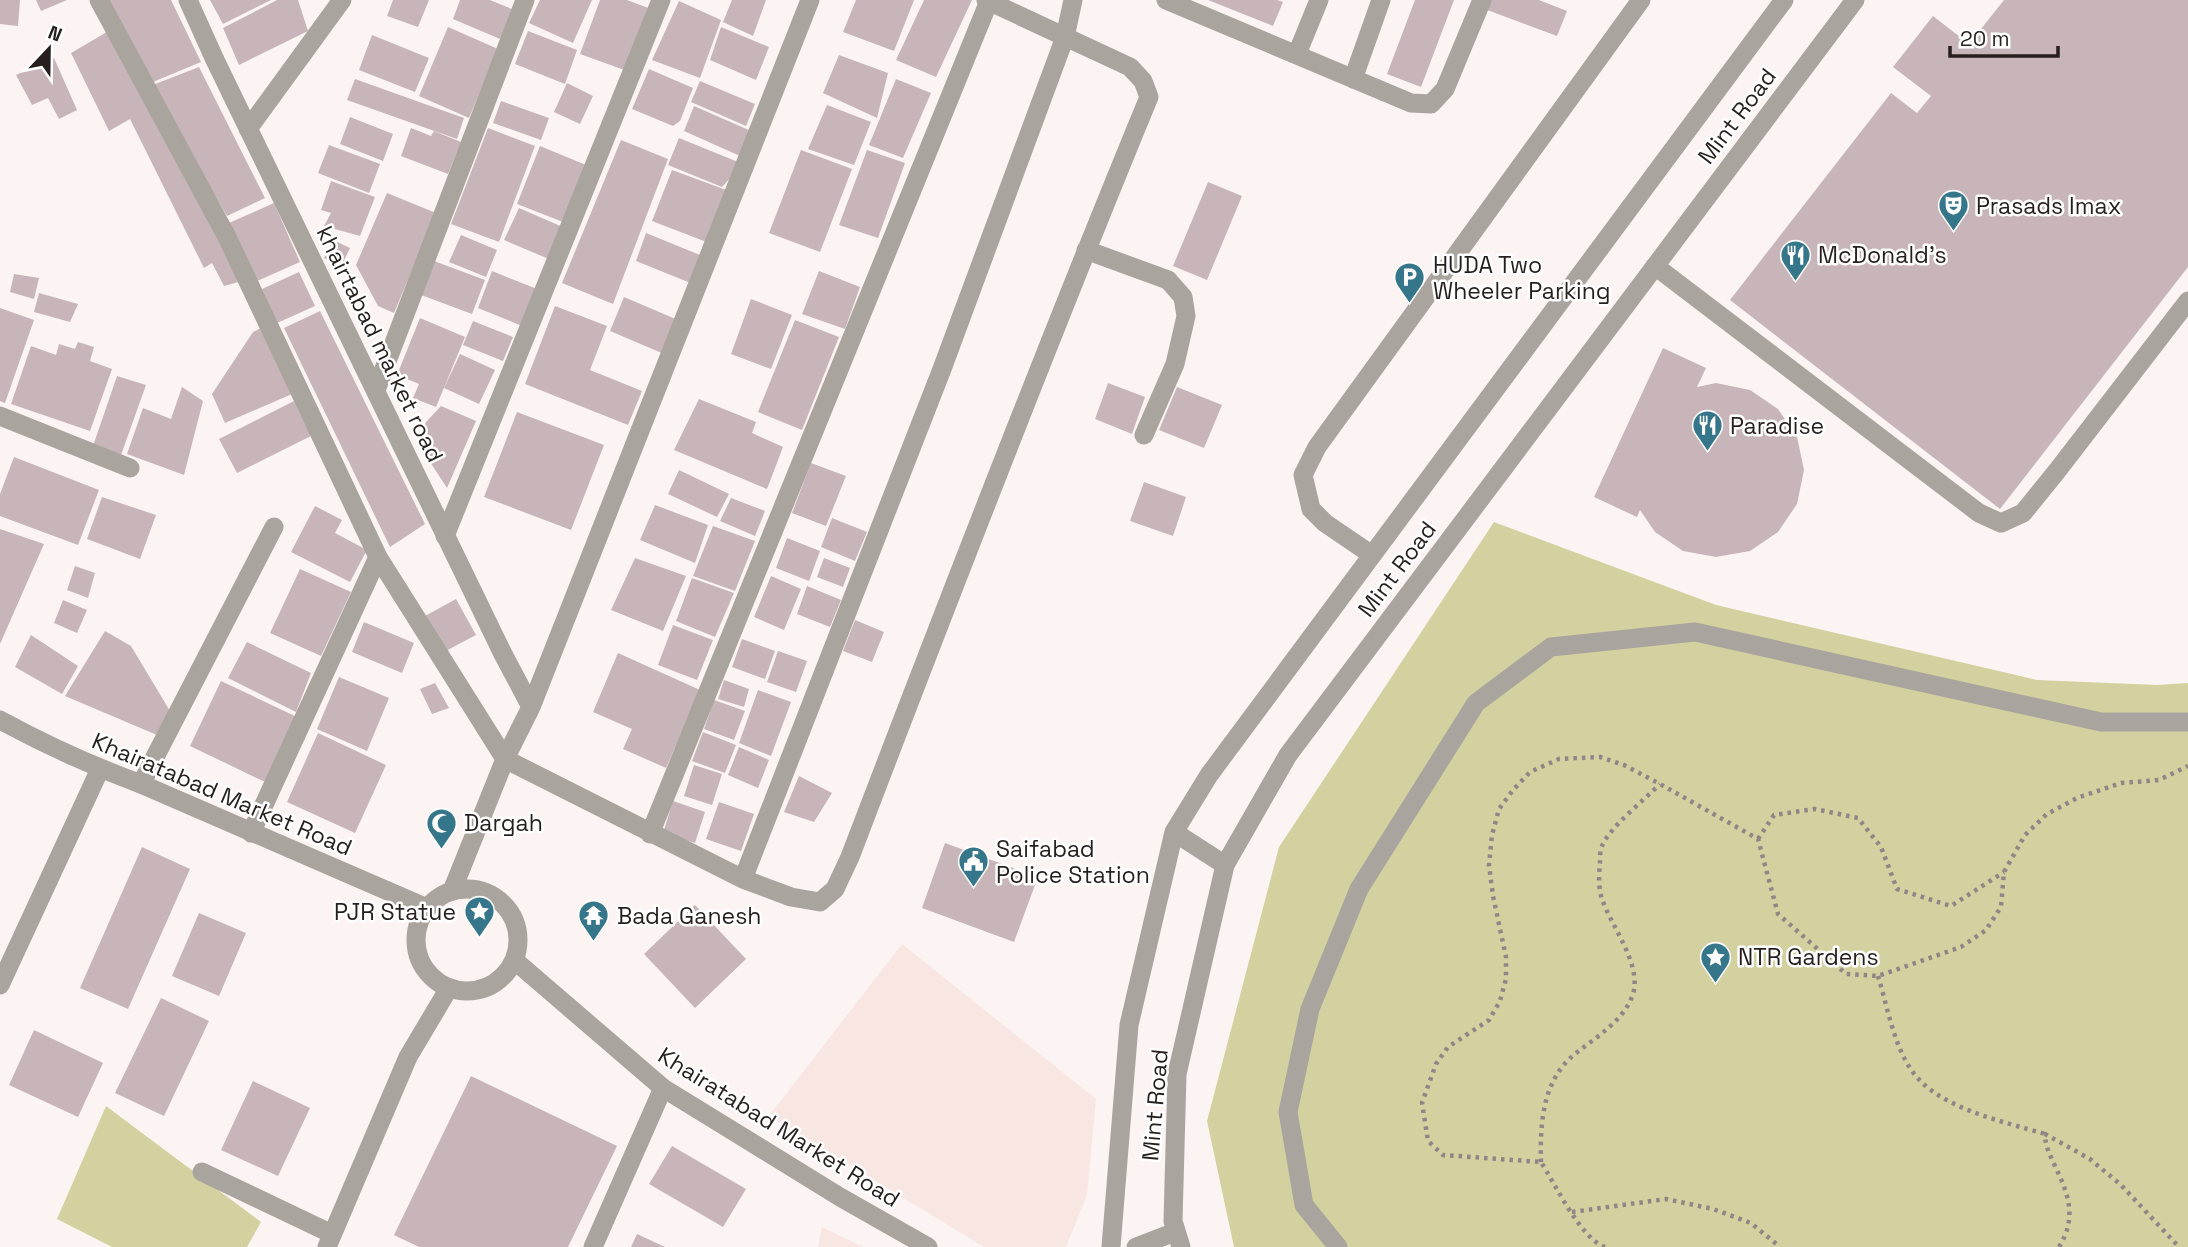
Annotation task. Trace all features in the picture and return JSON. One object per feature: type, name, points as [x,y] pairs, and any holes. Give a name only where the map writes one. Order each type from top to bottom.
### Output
[{"type":"street","points":[[99,0],[227,237],[378,557],[505,759],[650,834],[743,879],[790,897],[820,902],[835,889],[850,857],[929,648],[1149,97],[1143,81],[1130,67],[987,1],[650,834]]},
{"type":"street","name":"khairtabad market road","points":[[188,0],[248,130],[531,707]]},
{"type":"street","points":[[248,130],[342,0]]},
{"type":"street","points":[[376,390],[525,0]]},
{"type":"street","points":[[445,536],[661,0]]},
{"type":"street","points":[[452,891],[505,759],[531,707],[810,0]]},
{"type":"street","points":[[743,879],[942,369],[1065,37],[1073,0]]},
{"type":"street","points":[[1166,0],[1411,103],[1431,104],[1445,89],[1482,0]]},
{"type":"street","points":[[1297,54],[1319,0]]},
{"type":"street","points":[[1353,79],[1381,0]]},
{"type":"street","points":[[1372,555],[1325,523],[1311,509],[1303,475],[1317,447],[1641,0]]},
{"type":"street","name":"Mint Road","points":[[1111,1247],[1129,1025],[1174,832],[1209,775],[1784,0]]},
{"type":"street","name":"Mint Road","points":[[1178,1240],[1173,1221],[1177,1074],[1225,865],[1288,755],[1855,0]]},
{"type":"street","points":[[1086,250],[1168,280],[1183,297],[1186,316],[1175,364],[1144,435]]},
{"type":"street","points":[[1655,266],[1979,513],[2001,523],[2023,513],[2188,301]]},
{"type":"street","points":[[0,416],[130,468]]},
{"type":"street","points":[[141,784],[274,527]]},
{"type":"street","points":[[251,833],[378,557]]},
{"type":"street","points":[[1338,1247],[1304,1205],[1288,1112],[1310,1009],[1359,889],[1475,703],[1551,647],[1695,632],[2101,722],[2188,722]]},
{"type":"street","name":"Khairatabad Market Road","points":[[0,720],[100,769],[141,784],[427,908]]},
{"type":"street","points":[[0,985],[100,769]]},
{"type":"street","points":[[1174,832],[1225,865]]},
{"type":"street","points":[[475,889],[496,899],[512,916],[518,938],[514,960],[506,973],[494,984],[480,990],[449,988],[435,980],[424,968],[416,937],[419,922],[427,908],[438,897],[452,891],[475,889]]},
{"type":"street","name":"Khairatabad Market Road","points":[[514,960],[663,1088],[925,1246]]},
{"type":"street","points":[[202,1172],[330,1240],[408,1056],[449,988]]},
{"type":"street","points":[[593,1247],[663,1088]]},
{"type":"street","points":[[1136,1247],[1178,1240]]},
{"type":"path","points":[[1541,1162],[1443,1155],[1428,1141],[1422,1103],[1436,1064],[1448,1047],[1489,1020],[1500,1001],[1506,979],[1506,957],[1489,865],[1492,835],[1499,809],[1530,772],[1559,758],[1601,757],[1660,784],[1758,839],[1778,914],[1846,974],[1878,975],[1961,947],[1986,930],[2001,907],[2004,872],[2025,835],[2047,814],[2077,798],[2121,783],[2159,780],[2188,766]]},
{"type":"path","points":[[1605,1247],[1596,1244],[1571,1212],[1541,1162],[1540,1130],[1544,1106],[1554,1080],[1572,1056],[1609,1028],[1626,1007],[1633,993],[1635,978],[1625,948],[1602,898],[1599,877],[1601,847],[1611,832],[1660,784]]},
{"type":"path","points":[[1758,839],[1774,815],[1815,809],[1858,818],[1881,847],[1897,889],[1951,906],[2004,872]]},
{"type":"path","points":[[1878,975],[1899,1047],[1910,1069],[1928,1088],[1965,1109],[2045,1134],[2090,1159],[2120,1185],[2179,1247]]},
{"type":"path","points":[[2045,1134],[2045,1143],[2063,1184],[2071,1218],[2059,1247]]},
{"type":"path","points":[[1571,1212],[1666,1199],[1713,1209],[1751,1223],[1780,1247]]},
{"type":"shaded area","name":"NTR Gardens","points":[[1494,522],[1716,605],[2037,680],[2157,685],[2188,683],[2188,1247],[1234,1247],[1207,1121],[1279,847]]},
{"type":"shaded area","points":[[902,944],[1096,1099],[1087,1195],[1066,1247],[984,1247],[769,1116]]},
{"type":"shaded area","points":[[106,1106],[261,1222],[247,1247],[112,1247],[57,1219]]},
{"type":"shaded area","points":[[822,1227],[864,1247],[818,1247]]},
{"type":"building","points":[[0,0],[20,0],[18,26],[0,24]]},
{"type":"building","points":[[36,0],[67,0],[41,11]]},
{"type":"building","points":[[108,0],[171,0],[201,62],[153,82]]},
{"type":"building","points":[[210,0],[271,0],[223,24]]},
{"type":"building","points":[[277,0],[298,0],[308,31],[239,65],[223,28]]},
{"type":"building","points":[[393,0],[429,0],[418,27],[387,16]]},
{"type":"building","points":[[460,0],[490,0],[514,10],[500,39],[453,19]]},
{"type":"building","points":[[540,0],[592,0],[573,43],[529,23]]},
{"type":"building","points":[[600,0],[627,0],[651,9],[627,71],[580,54]]},
{"type":"building","points":[[732,0],[766,0],[753,36],[723,22]]},
{"type":"building","points":[[856,0],[914,0],[894,51],[843,32]]},
{"type":"building","points":[[924,0],[972,0],[936,77],[896,60]]},
{"type":"building","points":[[1208,0],[1277,0],[1283,2],[1273,26]]},
{"type":"building","points":[[1415,0],[1454,0],[1421,87],[1387,74]]},
{"type":"building","points":[[1485,0],[1539,0],[1567,11],[1557,36],[1482,8]]},
{"type":"building","name":"Prasads Imax","points":[[2004,0],[2188,0],[2188,267],[2000,509],[1730,300],[1891,93],[1917,113],[1931,96],[1893,67],[1933,16],[1969,44]]},
{"type":"building","points":[[679,1],[721,20],[700,78],[652,60]]},
{"type":"building","points":[[448,27],[498,49],[469,118],[419,96]]},
{"type":"building","points":[[721,27],[769,47],[756,80],[710,60]]},
{"type":"building","points":[[112,29],[242,281],[224,286],[212,263],[204,268],[130,119],[109,131],[71,53]]},
{"type":"building","points":[[528,31],[577,50],[565,84],[515,64]]},
{"type":"building","points":[[372,35],[429,58],[415,92],[359,70]]},
{"type":"building","points":[[839,55],[888,73],[877,118],[823,93]]},
{"type":"building","points":[[54,58],[77,110],[59,119],[48,98],[32,105],[16,75]]},
{"type":"building","points":[[199,67],[265,198],[227,216],[150,86]]},
{"type":"building","points":[[649,69],[693,88],[680,121],[673,126],[632,109]]},
{"type":"building","points":[[355,79],[464,118],[457,139],[347,100]]},
{"type":"building","points":[[896,79],[931,93],[903,158],[869,145]]},
{"type":"building","points":[[700,81],[755,104],[746,126],[691,102]]},
{"type":"building","points":[[567,83],[593,96],[580,124],[554,112]]},
{"type":"building","points":[[501,101],[549,118],[541,140],[493,123]]},
{"type":"building","points":[[827,105],[871,122],[854,165],[808,149]]},
{"type":"building","points":[[694,106],[751,131],[740,156],[684,131]]},
{"type":"building","points":[[350,117],[393,134],[383,161],[340,144]]},
{"type":"building","points":[[411,128],[431,136],[434,131],[461,142],[448,174],[401,156]]},
{"type":"building","points":[[488,128],[535,146],[499,242],[451,224]]},
{"type":"building","points":[[679,138],[743,164],[722,187],[668,165]]},
{"type":"building","points":[[621,140],[668,159],[613,304],[562,283]]},
{"type":"building","points":[[329,145],[380,164],[369,193],[318,173]]},
{"type":"building","points":[[540,146],[586,165],[563,222],[517,204]]},
{"type":"building","points":[[801,150],[852,169],[820,252],[769,233]]},
{"type":"building","points":[[867,150],[905,163],[878,238],[839,225]]},
{"type":"building","points":[[672,170],[729,191],[709,243],[652,221]]},
{"type":"building","points":[[331,181],[375,197],[360,236],[324,226],[331,213],[321,210]]},
{"type":"building","points":[[1208,182],[1242,196],[1207,280],[1173,266]]},
{"type":"building","points":[[387,193],[436,213],[394,313],[378,306],[356,265]]},
{"type":"building","points":[[274,203],[300,262],[255,282],[229,223]]},
{"type":"building","points":[[519,208],[565,228],[551,260],[504,240]]},
{"type":"building","points":[[646,233],[700,255],[693,284],[636,261]]},
{"type":"building","points":[[461,235],[497,250],[486,277],[449,262]]},
{"type":"building","points":[[333,240],[350,248],[341,267],[324,258]]},
{"type":"building","points":[[434,261],[485,280],[472,314],[421,295]]},
{"type":"building","points":[[492,271],[537,289],[522,326],[478,308]]},
{"type":"building","points":[[819,271],[860,287],[845,329],[802,314]]},
{"type":"building","points":[[299,272],[315,306],[277,323],[262,289]]},
{"type":"building","points":[[14,274],[39,278],[34,299],[10,292]]},
{"type":"building","points":[[39,293],[78,304],[70,322],[34,312]]},
{"type":"building","points":[[624,297],[678,320],[664,354],[610,331]]},
{"type":"building","points":[[751,299],[792,315],[771,369],[731,354]]},
{"type":"building","points":[[555,306],[607,326],[590,370],[642,391],[628,425],[525,384]]},
{"type":"building","points":[[0,308],[34,320],[5,403],[0,401]]},
{"type":"building","points":[[320,311],[425,524],[390,547],[284,328]]},
{"type":"building","points":[[420,318],[465,337],[436,407],[413,398],[419,384],[397,375]]},
{"type":"building","points":[[795,320],[839,337],[802,430],[758,412]]},
{"type":"building","points":[[473,321],[513,337],[503,361],[463,345]]},
{"type":"building","points":[[263,327],[292,394],[225,423],[212,394],[253,332]]},
{"type":"building","points":[[78,342],[94,347],[90,361],[112,369],[90,431],[11,404],[31,346],[56,355],[59,344],[75,349]]},
{"type":"building","name":"Paradise","points":[[1663,348],[1706,368],[1697,387],[1716,383],[1750,390],[1778,409],[1797,437],[1804,470],[1797,504],[1778,532],[1750,551],[1716,557],[1683,551],[1655,532],[1640,510],[1637,517],[1594,497]]},
{"type":"building","points":[[460,354],[495,370],[479,404],[444,388]]},
{"type":"building","points":[[117,376],[146,385],[121,455],[93,446]]},
{"type":"building","points":[[1108,383],[1145,397],[1132,434],[1095,419]]},
{"type":"building","points":[[182,387],[203,401],[184,475],[127,454],[143,408],[171,419]]},
{"type":"building","points":[[1177,387],[1222,405],[1204,448],[1159,430]]},
{"type":"building","points":[[699,399],[756,422],[752,433],[783,447],[767,489],[674,450]]},
{"type":"building","points":[[294,401],[311,436],[237,473],[219,439]]},
{"type":"building","points":[[441,406],[476,421],[447,488],[417,442],[426,422]]},
{"type":"building","points":[[517,412],[604,445],[571,530],[484,497]]},
{"type":"building","points":[[14,457],[99,490],[78,545],[0,516],[0,494]]},
{"type":"building","points":[[811,463],[846,476],[826,526],[792,513]]},
{"type":"building","points":[[679,470],[729,494],[717,517],[668,494]]},
{"type":"building","points":[[1144,482],[1186,497],[1173,536],[1130,521]]},
{"type":"building","points":[[102,497],[156,515],[140,559],[87,539]]},
{"type":"building","points":[[731,498],[765,511],[755,536],[720,521]]},
{"type":"building","points":[[655,505],[708,525],[695,563],[640,540]]},
{"type":"building","points":[[315,506],[342,520],[335,533],[367,550],[350,582],[291,552]]},
{"type":"building","points":[[832,518],[867,532],[855,561],[821,547]]},
{"type":"building","points":[[713,526],[755,541],[735,591],[693,576]]},
{"type":"building","points":[[0,529],[44,544],[0,644]]},
{"type":"building","points":[[787,538],[820,551],[809,581],[776,568]]},
{"type":"building","points":[[635,558],[686,576],[663,631],[611,610]]},
{"type":"building","points":[[824,558],[850,568],[843,587],[817,577]]},
{"type":"building","points":[[75,566],[95,573],[88,598],[67,590]]},
{"type":"building","points":[[300,569],[351,592],[321,656],[270,633]]},
{"type":"building","points":[[771,576],[801,589],[784,630],[754,617]]},
{"type":"building","points":[[692,578],[734,593],[715,637],[676,621]]},
{"type":"building","points":[[807,586],[841,600],[830,627],[797,614]]},
{"type":"building","points":[[456,599],[476,635],[444,652],[425,616]]},
{"type":"building","points":[[63,600],[87,610],[77,633],[54,623]]},
{"type":"building","points":[[855,620],[884,632],[872,662],[843,651]]},
{"type":"building","points":[[364,622],[414,643],[402,673],[352,652]]},
{"type":"building","points":[[673,625],[713,640],[697,680],[658,665]]},
{"type":"building","points":[[105,631],[131,646],[170,711],[157,735],[65,696]]},
{"type":"building","points":[[31,635],[78,666],[62,694],[15,667]]},
{"type":"building","points":[[742,639],[775,651],[765,679],[732,667]]},
{"type":"building","points":[[247,642],[311,673],[296,712],[228,678]]},
{"type":"building","points":[[778,651],[807,661],[796,692],[767,682]]},
{"type":"building","points":[[618,653],[700,690],[666,768],[623,749],[632,729],[593,712]]},
{"type":"building","points":[[339,677],[389,698],[367,751],[317,729]]},
{"type":"building","points":[[724,680],[749,689],[744,707],[718,699]]},
{"type":"building","points":[[221,681],[297,717],[265,782],[190,746]]},
{"type":"building","points":[[435,683],[449,708],[432,714],[420,689]]},
{"type":"building","points":[[758,690],[791,702],[771,756],[739,743]]},
{"type":"building","points":[[714,700],[745,711],[734,740],[704,729]]},
{"type":"building","points":[[703,732],[736,745],[725,773],[692,761]]},
{"type":"building","points":[[318,733],[386,765],[355,833],[287,802]]},
{"type":"building","points":[[739,747],[769,760],[758,788],[728,775]]},
{"type":"building","points":[[694,765],[722,774],[712,805],[684,796]]},
{"type":"building","points":[[799,776],[832,793],[814,822],[784,812]]},
{"type":"building","points":[[673,801],[705,812],[695,843],[663,833]]},
{"type":"building","points":[[719,802],[754,814],[741,851],[706,839]]},
{"type":"building","points":[[945,843],[1038,877],[1014,942],[922,908]]},
{"type":"building","points":[[142,847],[190,869],[128,1009],[80,988]]},
{"type":"building","points":[[695,905],[746,959],[695,1008],[644,954]]},
{"type":"building","points":[[199,913],[246,933],[219,996],[172,976]]},
{"type":"building","points":[[161,998],[209,1021],[164,1116],[115,1093]]},
{"type":"building","points":[[34,1030],[103,1063],[78,1117],[9,1085]]},
{"type":"building","points":[[471,1076],[617,1146],[568,1247],[419,1247],[394,1235]]},
{"type":"building","points":[[253,1081],[310,1108],[278,1176],[221,1150]]},
{"type":"building","points":[[672,1146],[746,1189],[723,1227],[649,1184]]},
{"type":"building","points":[[637,1234],[665,1247],[631,1247]]},
{"type":"place","name":"Prasads Imax","points":[[1953,233]]},
{"type":"place","name":"McDonald's","points":[[1795,282]]},
{"type":"place","name":"HUDA Two Wheeler Parking","points":[[1410,305]]},
{"type":"place","name":"Paradise","points":[[1707,453]]},
{"type":"place","name":"Dargah","points":[[441,850]]},
{"type":"place","name":"Saifabad Police Station","points":[[973,889]]},
{"type":"place","name":"PJR Statue","points":[[479,939]]},
{"type":"place","name":"Bada Ganesh","points":[[594,943]]},
{"type":"place","name":"NTR Gardens","points":[[1715,984]]}]
